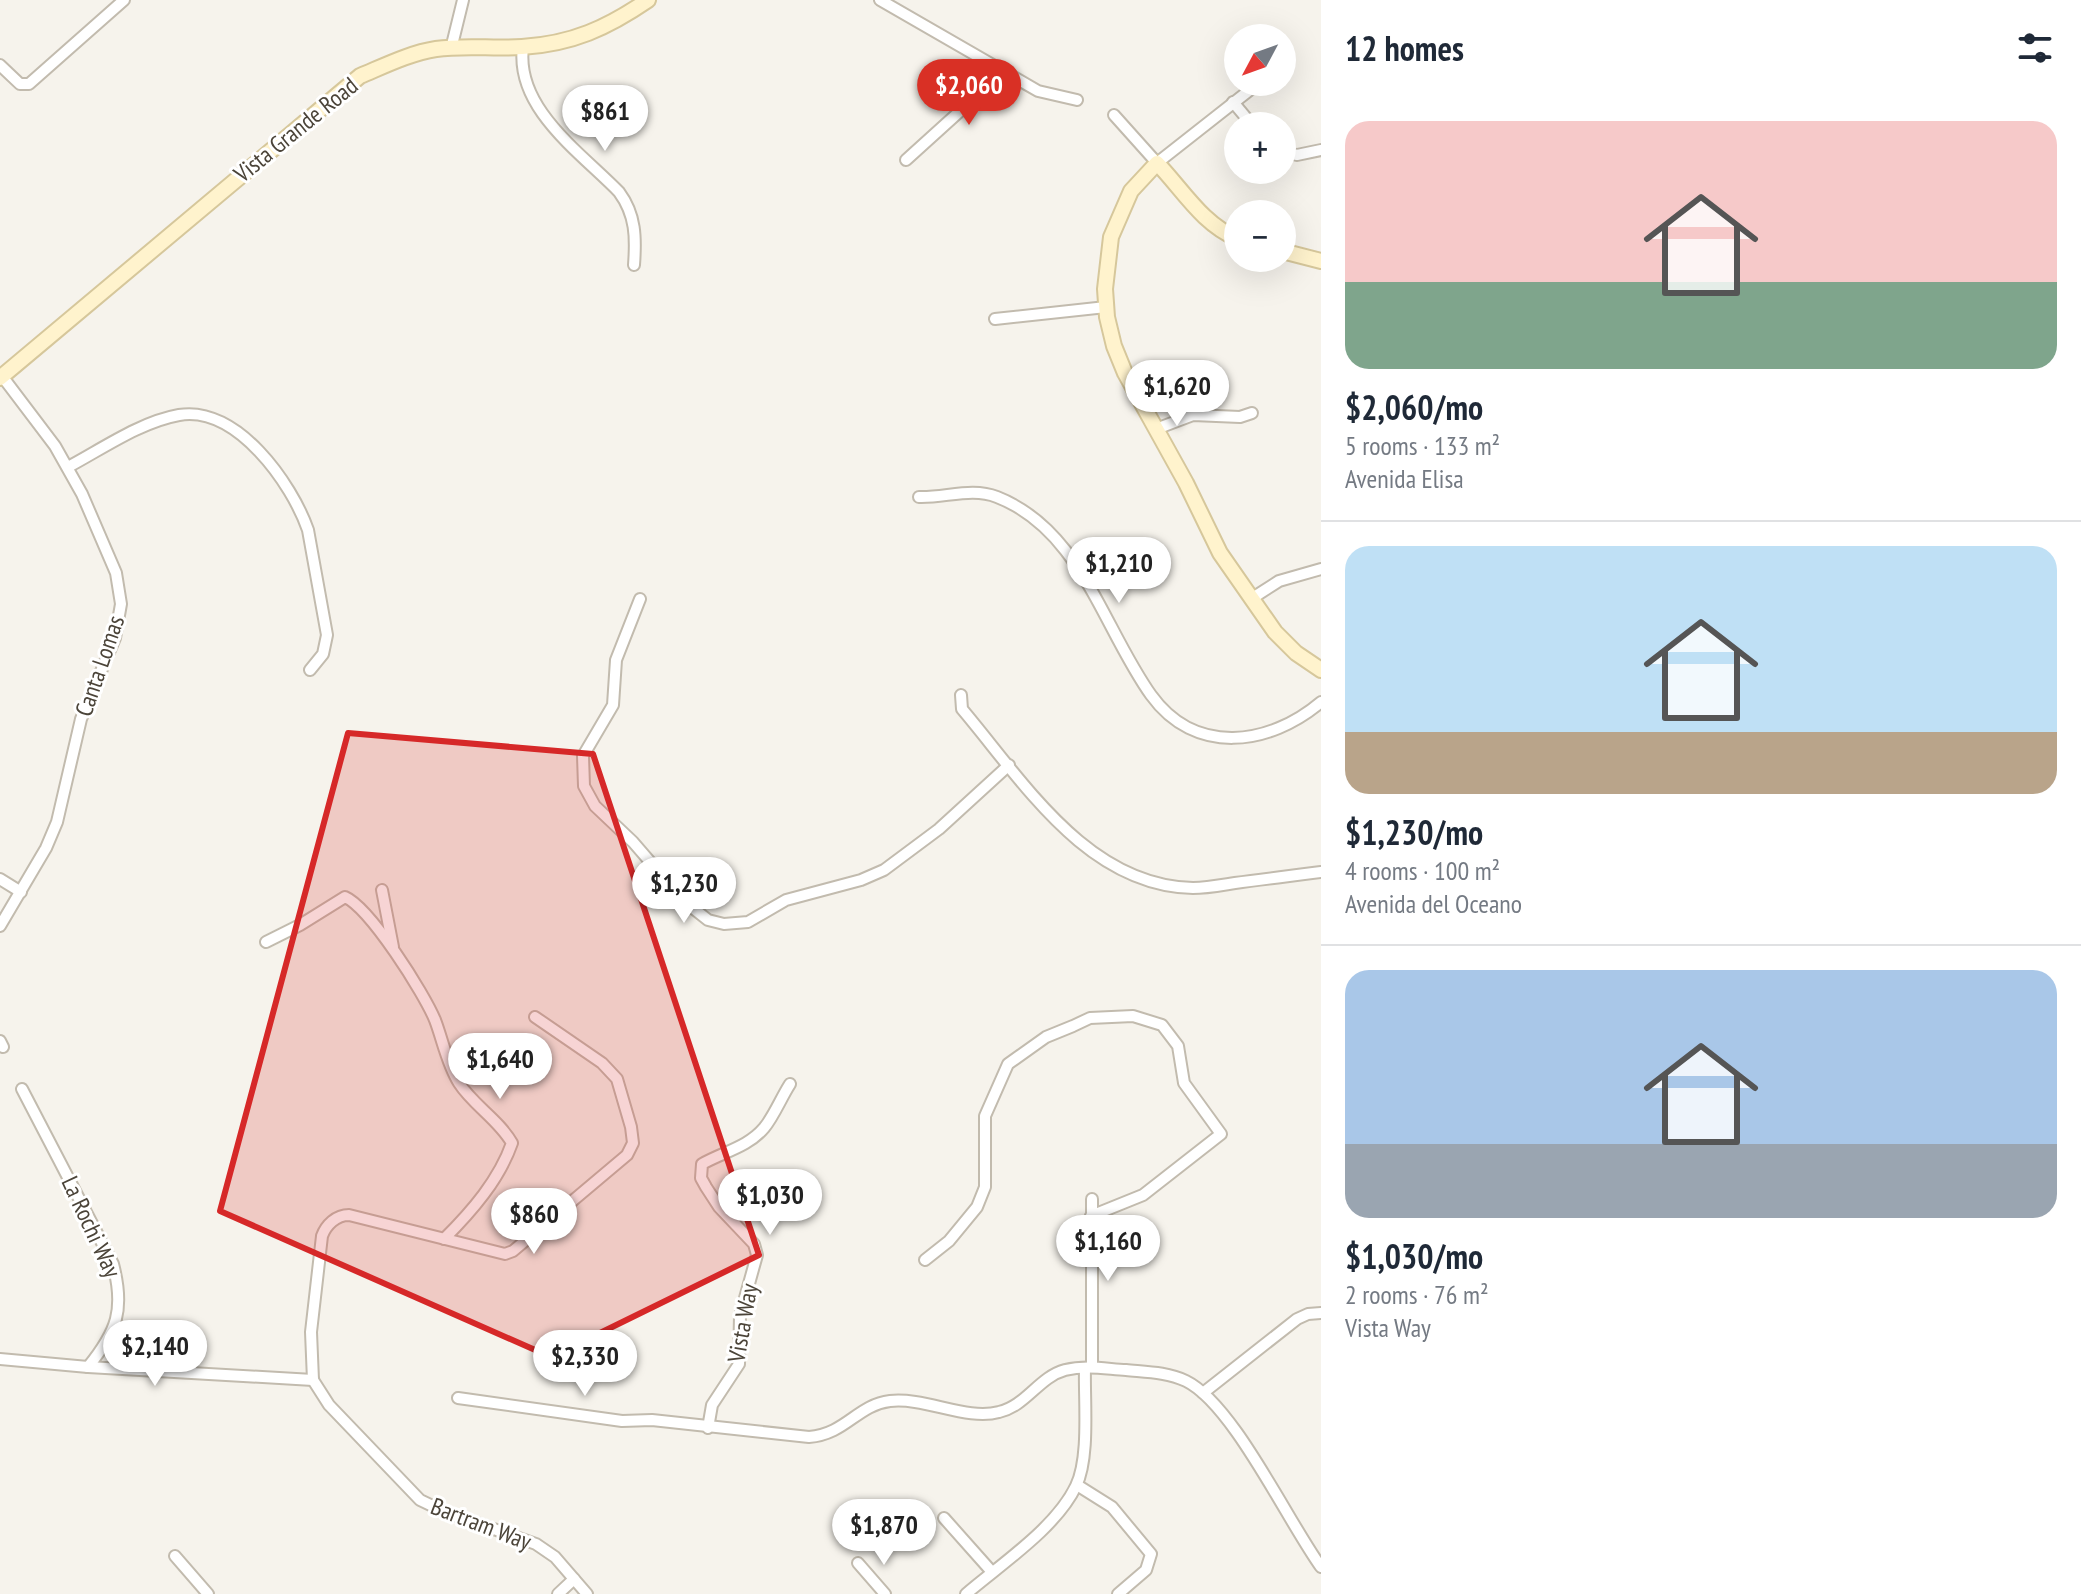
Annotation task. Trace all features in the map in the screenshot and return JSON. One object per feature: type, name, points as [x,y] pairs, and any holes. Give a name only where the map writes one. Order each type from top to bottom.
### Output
[{"type":"street","points":[[0,65],[20,84],[29,84],[124,0]]},
{"type":"street","points":[[451,49],[463,0]]},
{"type":"street","name":"Vista Grande Road","points":[[1,376],[360,76],[434,49],[523,47],[555,43],[602,29],[648,0]]},
{"type":"street","points":[[880,0],[1038,91],[1077,100]]},
{"type":"street","points":[[523,47],[524,80],[536,107],[627,204],[636,235],[634,265]]},
{"type":"street","points":[[906,160],[980,93],[996,66]]},
{"type":"street","points":[[1241,96],[1157,163],[1131,191],[1111,237],[1105,276],[1106,307],[1119,360],[1220,553],[1265,621],[1285,643],[1321,670]]},
{"type":"street","points":[[1233,102],[1241,112]]},
{"type":"street","points":[[1114,115],[1195,208],[1224,231]]},
{"type":"street","points":[[1296,153],[1321,150]]},
{"type":"street","points":[[1296,255],[1321,261]]},
{"type":"street","points":[[995,319],[1106,307]]},
{"type":"street","name":"Canta Lomas","points":[[0,926],[57,822],[81,719],[115,638],[121,594],[116,573],[68,467],[1,376]]},
{"type":"street","points":[[1156,429],[1193,415],[1240,417],[1252,413]]},
{"type":"street","points":[[68,467],[138,430],[179,415],[220,421],[246,437],[275,473],[304,517],[308,530],[327,635],[323,654],[310,670]]},
{"type":"street","points":[[919,497],[957,493],[989,495],[1039,523],[1056,538],[1076,565],[1150,694],[1173,717],[1192,729],[1223,738],[1255,737],[1283,728],[1321,702]]},
{"type":"street","points":[[1251,599],[1279,581],[1321,569]]},
{"type":"street","points":[[640,599],[616,660],[613,705],[583,756],[584,786],[595,806],[633,842],[684,901],[708,920],[724,924],[748,922],[786,900],[861,880],[884,870],[939,829],[1009,765]]},
{"type":"street","points":[[961,695],[962,709],[1070,835],[1096,855],[1138,876],[1194,888],[1321,872]]},
{"type":"street","points":[[0,879],[21,892]]},
{"type":"street","points":[[382,890],[394,953]]},
{"type":"street","points":[[266,942],[345,897],[354,901],[384,937],[434,1016],[451,1068],[460,1085],[499,1124],[512,1143],[505,1162],[473,1209],[444,1239]]},
{"type":"street","points":[[925,1260],[949,1241],[977,1207],[985,1187],[985,1116],[1008,1064],[1046,1037],[1090,1018],[1133,1016],[1162,1025],[1171,1035],[1178,1046],[1184,1083],[1221,1134],[1143,1195],[1091,1216]]},
{"type":"street","points":[[0,1359],[313,1380],[311,1332],[324,1229],[334,1220],[349,1215],[500,1253],[513,1251],[627,1155],[633,1143],[631,1127],[617,1079],[602,1063],[535,1017]]},
{"type":"street","name":"Vista Way","points":[[708,1428],[712,1405],[739,1364],[740,1316],[757,1255],[754,1244],[719,1207],[706,1187],[701,1178],[702,1164],[746,1144],[756,1136],[766,1126],[790,1084]]},
{"type":"street","name":"La Rochi Way","points":[[22,1089],[113,1264],[117,1280],[118,1313],[109,1341],[88,1367]]},
{"type":"street","points":[[966,1594],[1052,1520],[1077,1485],[1083,1457],[1088,1367],[1092,1199]]},
{"type":"street","points":[[1203,1393],[1297,1319],[1321,1313]]},
{"type":"street","points":[[458,1398],[622,1421],[652,1420],[708,1428],[819,1436],[845,1425],[866,1408],[889,1401],[907,1401],[985,1414],[1000,1412],[1022,1401],[1042,1381],[1064,1371],[1088,1367],[1164,1373],[1183,1379],[1213,1401],[1321,1567]]},
{"type":"street","name":"Bartram Way","points":[[313,1380],[329,1405],[420,1500],[536,1544],[555,1557],[587,1594]]},
{"type":"street","points":[[1077,1485],[1112,1507],[1147,1547],[1150,1561],[1146,1570],[1118,1594]]},
{"type":"street","points":[[944,1518],[992,1572]]},
{"type":"street","points":[[175,1556],[208,1594]]},
{"type":"street","points":[[858,1563],[885,1594]]},
{"type":"street","points":[[558,1594],[574,1579]]},
{"type":"highlighted area","points":[[348,733],[593,754],[759,1255],[551,1357],[220,1211]]}]
